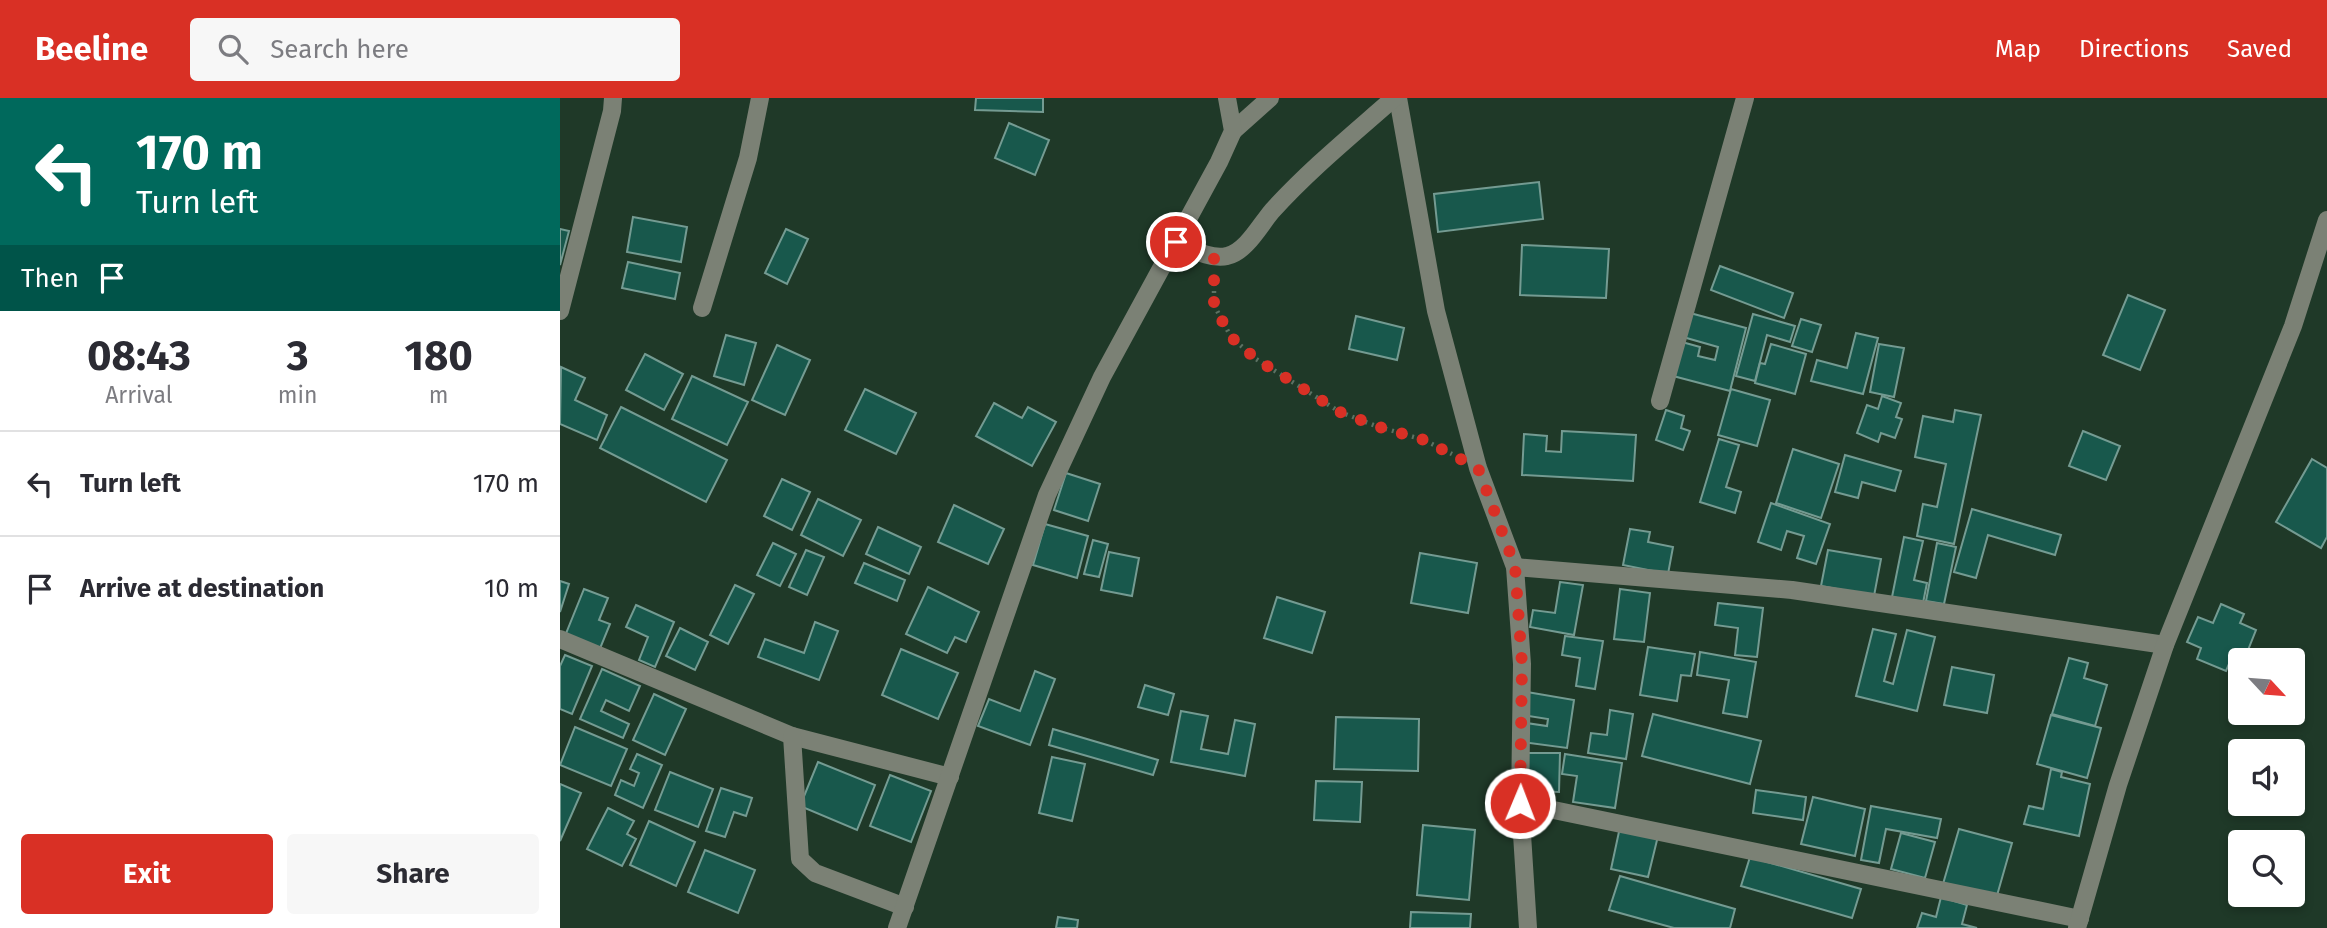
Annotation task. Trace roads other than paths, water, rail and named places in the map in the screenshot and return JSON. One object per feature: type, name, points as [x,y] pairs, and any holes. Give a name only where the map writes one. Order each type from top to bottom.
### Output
[{"type":"street","points":[[560,311],[612,111],[613,98]]},
{"type":"street","points":[[702,308],[748,158],[760,98]]},
{"type":"street","points":[[1227,98],[1233,131]]},
{"type":"street","points":[[897,928],[1047,495],[1102,377],[1219,162],[1233,131],[1270,98]]},
{"type":"street","points":[[1176,242],[1214,256],[1228,256],[1241,247],[1316,167],[1396,98]]},
{"type":"street","points":[[1396,98],[1436,311],[1478,468],[1515,566],[1522,664],[1520,803],[1528,928]]},
{"type":"street","points":[[1660,401],[1745,98]]},
{"type":"street","points":[[1520,803],[2079,924],[2118,785],[2165,645],[2293,326],[2327,220]]},
{"type":"street","points":[[1515,566],[1792,590],[2165,645]]},
{"type":"street","points":[[560,639],[792,736],[950,776]]},
{"type":"street","points":[[792,736],[800,859],[815,873],[905,907]]}]
